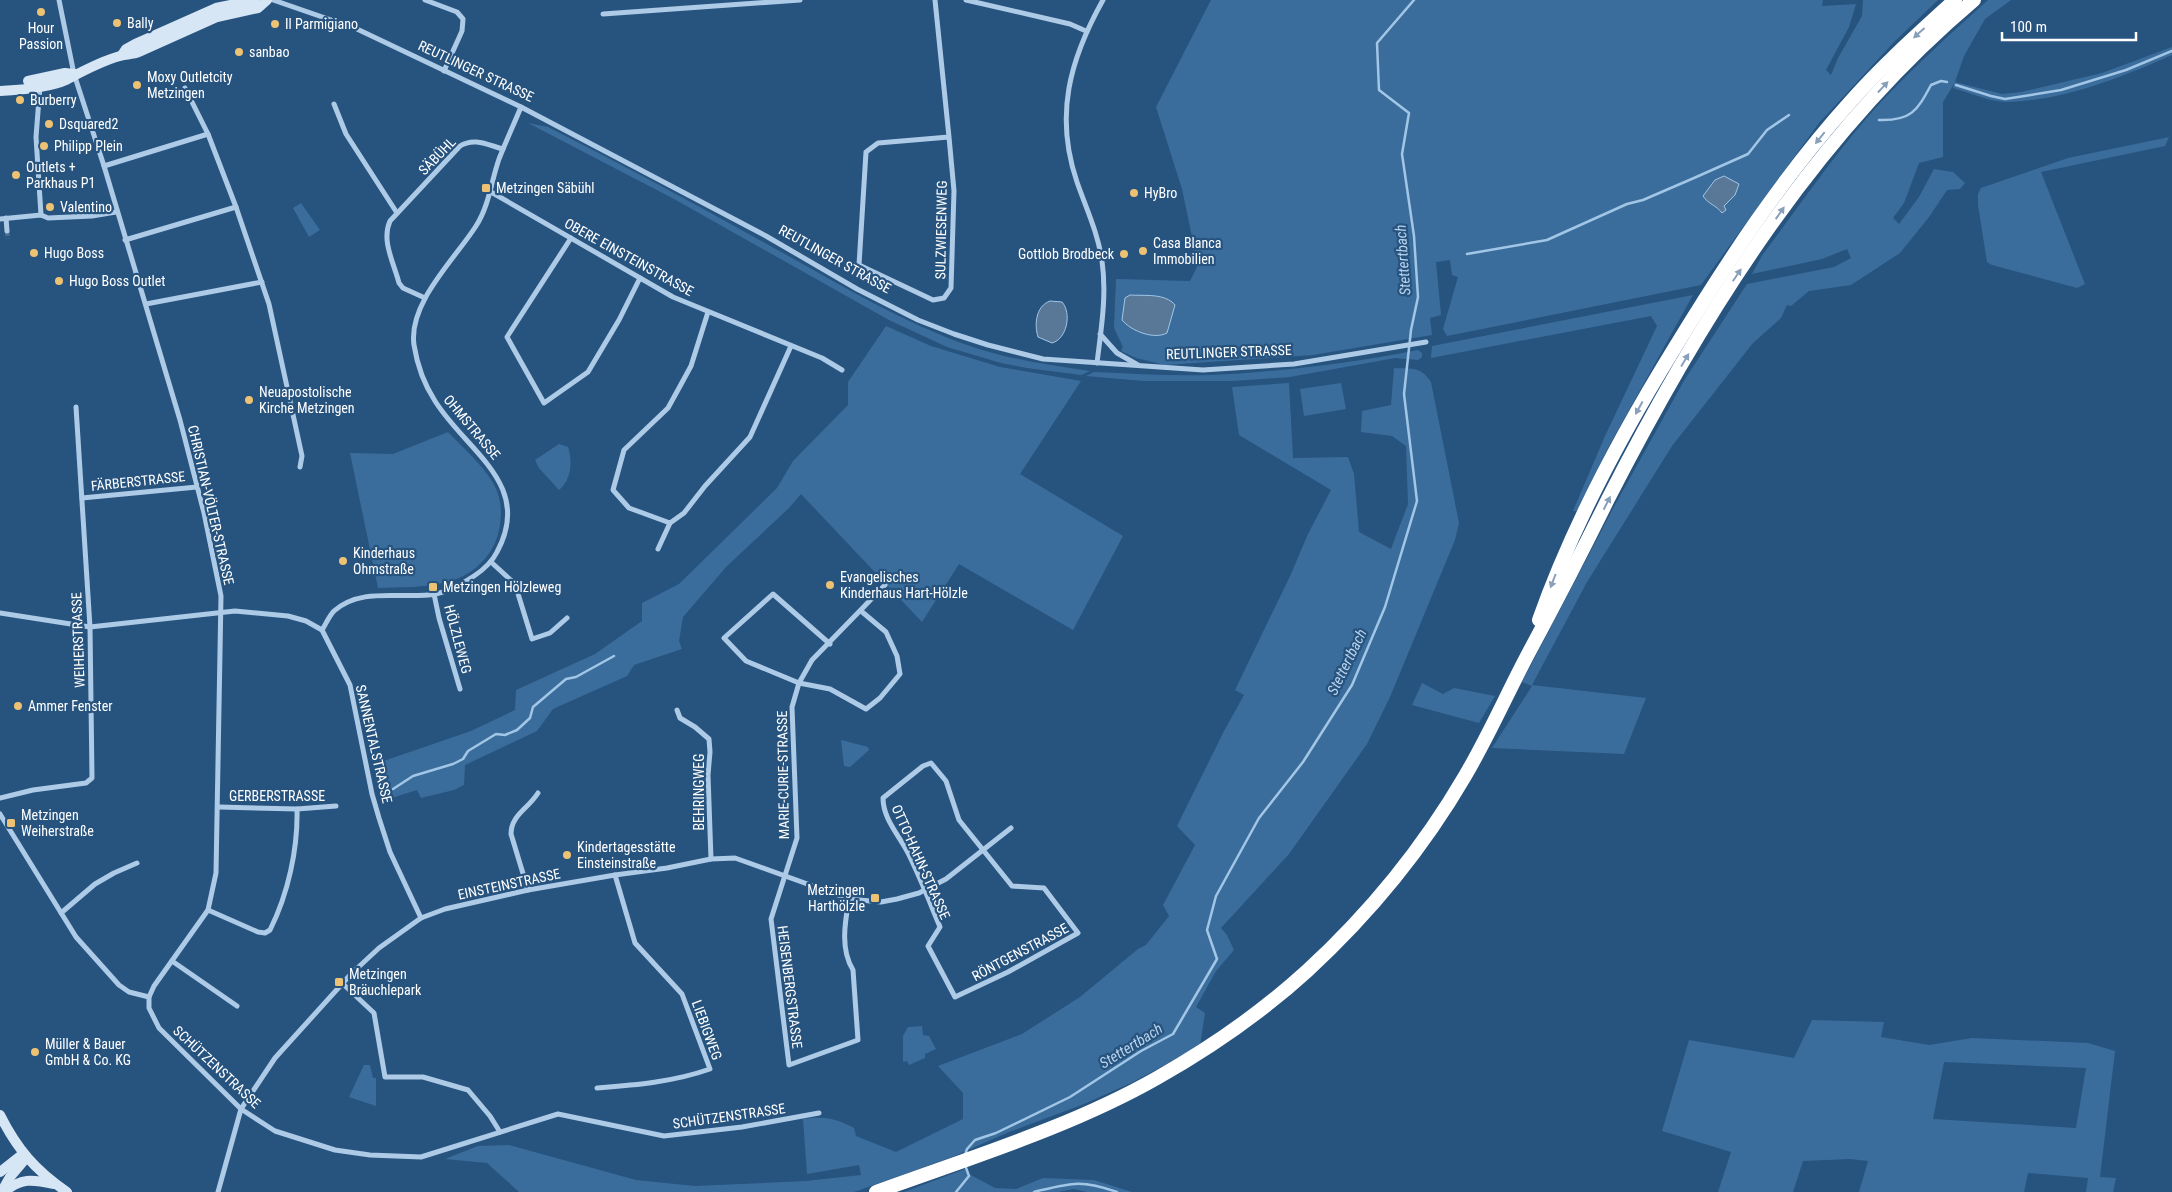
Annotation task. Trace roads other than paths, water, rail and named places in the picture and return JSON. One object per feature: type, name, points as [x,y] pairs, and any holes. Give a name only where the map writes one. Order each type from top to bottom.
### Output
[{"type":"highway","points":[[1527,656],[1552,583],[1590,499],[1646,396],[1700,306],[1785,182],[1851,101],[1955,0]]},
{"type":"highway","points":[[876,1192],[1054,1126],[1154,1080],[1208,1047],[1253,1016],[1306,972],[1357,922],[1398,875],[1465,776],[1496,720],[1527,656],[1643,433],[1752,253],[1791,198],[1851,122],[1900,68],[1974,0]]},
{"type":"main road","points":[[122,55],[126,49],[135,44],[216,8],[254,0]]},
{"type":"main road","points":[[0,91],[40,86],[67,80],[74,74],[122,55],[139,52],[218,17],[258,8],[268,0]]},
{"type":"main road","points":[[0,84],[30,81],[64,73],[74,74]]},
{"type":"main road","points":[[0,1115],[25,1156],[56,1185],[67,1192]]},
{"type":"main road","points":[[0,1172],[25,1156]]},
{"type":"main road","points":[[3,1192],[10,1177],[25,1156]]},
{"type":"main road","points":[[3,1192],[18,1181],[38,1180],[56,1185]]},
{"type":"street","name":"CHRISTIAN-VÖLTER-STRASSE","points":[[59,0],[74,74],[146,304],[197,487],[221,596],[216,873],[208,910],[154,986],[149,997]]},
{"type":"street","name":"REUTLINGER STRASSE","points":[[273,0],[356,30],[521,107],[766,236],[857,289],[918,320],[954,334],[1043,359],[1203,370],[1294,364],[1426,342]]},
{"type":"street","points":[[425,0],[457,12],[463,18],[462,31],[444,71]]},
{"type":"street","points":[[603,14],[800,0]]},
{"type":"street","name":"SULZWIESENWEG","points":[[935,0],[949,137],[954,191],[951,288],[944,298],[932,300],[859,265],[866,152],[878,143],[949,137]]},
{"type":"street","points":[[966,0],[1070,24],[1086,30]]},
{"type":"street","points":[[1097,363],[1103,287],[1102,262],[1098,241],[1071,162],[1066,127],[1066,107],[1072,72],[1086,30],[1103,0]]},
{"type":"street","points":[[40,86],[36,137],[41,215]]},
{"type":"street","points":[[185,88],[208,134],[236,207],[269,304],[302,456],[300,466]]},
{"type":"street","points":[[334,104],[351,142],[397,213]]},
{"type":"street","name":"OHMSTRASSE","points":[[322,630],[333,612],[354,599],[367,596],[434,594],[451,590],[465,583],[491,562],[498,551],[505,533],[508,505],[503,488],[495,472],[434,401],[420,368],[414,342],[419,312],[425,298],[476,225],[491,192],[503,150],[521,107]]},
{"type":"street","points":[[104,166],[208,134]]},
{"type":"street","name":"SÄBÜHL","points":[[425,298],[403,288],[399,283],[386,231],[390,221],[460,146],[468,141],[475,141],[503,150]]},
{"type":"street","name":"OBERE EINSTEINSTRASSE","points":[[491,192],[673,296],[822,358],[842,370]]},
{"type":"street","points":[[125,240],[236,207]]},
{"type":"street","points":[[0,219],[41,215],[48,218],[92,216],[116,212]]},
{"type":"street","points":[[6,218],[7,231]]},
{"type":"street","points":[[571,238],[507,337],[544,403],[588,372],[623,312],[640,278]]},
{"type":"street","points":[[146,304],[262,282]]},
{"type":"street","points":[[670,523],[629,508],[613,490],[624,450],[668,408],[691,366],[708,312]]},
{"type":"street","points":[[1100,334],[1117,353],[1143,367]]},
{"type":"street","points":[[658,549],[670,523],[684,513],[705,486],[750,438],[791,346]]},
{"type":"street","name":"WEIHERSTRASSE","points":[[0,798],[33,790],[86,783],[92,778],[90,627],[76,407]]},
{"type":"street","name":"FÄRBERSTRASSE","points":[[82,498],[197,487]]},
{"type":"street","points":[[491,562],[515,584],[532,639],[550,633],[567,618]]},
{"type":"street","name":"MARIE-CURIE-STRASSE","points":[[786,876],[796,838],[792,707],[799,683],[812,660],[830,644],[885,585]]},
{"type":"street","name":"HÖLZLEWEG","points":[[434,594],[460,690]]},
{"type":"street","points":[[830,644],[773,594],[724,638],[746,661],[799,683],[830,689],[866,709],[880,698],[900,674],[886,632],[862,611]]},
{"type":"street","points":[[0,613],[90,627],[220,612],[288,616],[306,621],[322,630]]},
{"type":"street","name":"SANNENTALSTRASSE","points":[[322,630],[350,685],[372,794],[379,818],[390,852],[421,918]]},
{"type":"street","name":"BEHRINGWEG","points":[[677,710],[680,718],[696,726],[709,739],[708,775],[712,860]]},
{"type":"street","name":"OTTO-HAHN-STRASSE","points":[[928,946],[940,927],[906,851],[894,832],[883,805],[883,798],[923,766],[931,763],[946,781],[959,820],[983,850]]},
{"type":"street","points":[[528,890],[511,834],[511,824],[517,815],[531,805],[538,793]]},
{"type":"street","name":"GERBERSTRASSE","points":[[218,807],[297,808],[336,806]]},
{"type":"street","points":[[208,910],[258,932],[265,933],[270,930],[290,876],[297,808]]},
{"type":"street","points":[[0,814],[76,937],[119,985],[129,992],[149,997]]},
{"type":"street","name":"EINSTEINSTRASSE","points":[[218,1192],[241,1109],[275,1058],[342,983],[379,948],[421,918],[445,910],[528,890],[712,860],[735,858],[849,899],[880,902],[924,891],[946,879],[1011,828]]},
{"type":"street","name":"RÖNTGENSTRASSE","points":[[928,946],[955,997],[1008,972],[1078,933],[1044,888],[1012,886],[983,850]]},
{"type":"street","points":[[61,914],[95,884],[137,863]]},
{"type":"street","name":"LIEBIGWEG","points":[[596,1088],[646,1084],[683,1078],[710,1069],[682,994],[635,942],[615,875]]},
{"type":"street","name":"HEISENBERGSTRASSE","points":[[786,876],[770,919],[789,1065],[858,1040],[853,970],[848,962],[844,928],[849,899]]},
{"type":"street","points":[[172,961],[236,1006]]},
{"type":"street","points":[[342,983],[374,1013],[385,1077],[423,1077],[468,1090],[490,1116],[500,1132]]},
{"type":"street","name":"SCHÜTZENSTRASSE","points":[[149,997],[149,1008],[159,1028],[241,1109],[275,1132],[322,1147],[370,1155],[421,1156],[558,1114],[664,1136],[742,1127],[818,1113]]},
{"type":"waterway","name":"Stettertbach","points":[[965,1155],[967,1149],[975,1140],[996,1133],[1070,1097],[1141,1051],[1173,1034],[1217,959],[1207,930],[1216,896],[1259,818],[1303,762],[1352,685],[1385,607],[1417,501],[1404,394],[1411,330],[1418,297],[1414,236],[1402,154],[1409,113],[1379,90],[1377,43],[1414,0]]},
{"type":"waterway","points":[[1956,85],[2005,99],[2018,97],[2061,90],[2126,70],[2172,51]]},
{"type":"waterway","points":[[1879,120],[1899,119],[1912,113],[1931,85],[1941,81],[1947,82]]},
{"type":"waterway","points":[[1467,254],[1547,240],[1627,204],[1643,200],[1694,178],[1748,154],[1767,130],[1789,115]]},
{"type":"waterway","points":[[393,789],[413,776],[453,764],[463,759],[468,751],[496,734],[505,735],[517,730],[530,718],[533,707],[566,679],[576,677],[614,656]]},
{"type":"waterway","name":"Stettertbach","points":[[956,1192],[969,1176],[965,1165]]},
{"type":"waterway","points":[[1034,1192],[1057,1186],[1076,1184],[1094,1185],[1117,1192]]},
{"type":"tunnel","points":[[7,231],[8,239]]},
{"type":"place","name":"Hour Passion","points":[[41,12]]},
{"type":"place","name":"Bally","points":[[117,23]]},
{"type":"place","name":"Il Parmigiano","points":[[275,24]]},
{"type":"place","name":"sanbao","points":[[239,52]]},
{"type":"place","name":"Moxy Outletcity Metzingen","points":[[137,85]]},
{"type":"place","name":"Burberry","points":[[20,100]]},
{"type":"place","name":"Dsquared2","points":[[49,124]]},
{"type":"place","name":"Philipp Plein","points":[[44,146]]},
{"type":"place","name":"Outlets + Parkhaus P1","points":[[16,175]]},
{"type":"place","name":"Metzingen Säbühl","points":[[486,188]]},
{"type":"place","name":"HyBro","points":[[1134,193]]},
{"type":"place","name":"Valentino","points":[[50,207]]},
{"type":"place","name":"Casa Blanca Immobilien","points":[[1143,251]]},
{"type":"place","name":"Hugo Boss","points":[[34,253]]},
{"type":"place","name":"Gottlob Brodbeck","points":[[1124,254]]},
{"type":"place","name":"Hugo Boss Outlet","points":[[59,281]]},
{"type":"place","name":"Neuapostolische Kirche Metzingen","points":[[249,400]]},
{"type":"place","name":"Kinderhaus Ohmstraße","points":[[343,561]]},
{"type":"place","name":"Evangelisches Kinderhaus Hart-Hölzle","points":[[830,585]]},
{"type":"place","name":"Metzingen Hölzleweg","points":[[433,587]]},
{"type":"place","name":"Ammer Fenster","points":[[18,706]]},
{"type":"place","name":"Metzingen Weiherstraße","points":[[11,823]]},
{"type":"place","name":"Kindertagesstätte Einsteinstraße","points":[[567,855]]},
{"type":"place","name":"Metzingen Harthölzle","points":[[875,898]]},
{"type":"place","name":"Metzingen Bräuchlepark","points":[[339,982]]},
{"type":"place","name":"Müller & Bauer GmbH & Co. KG","points":[[35,1052]]}]
